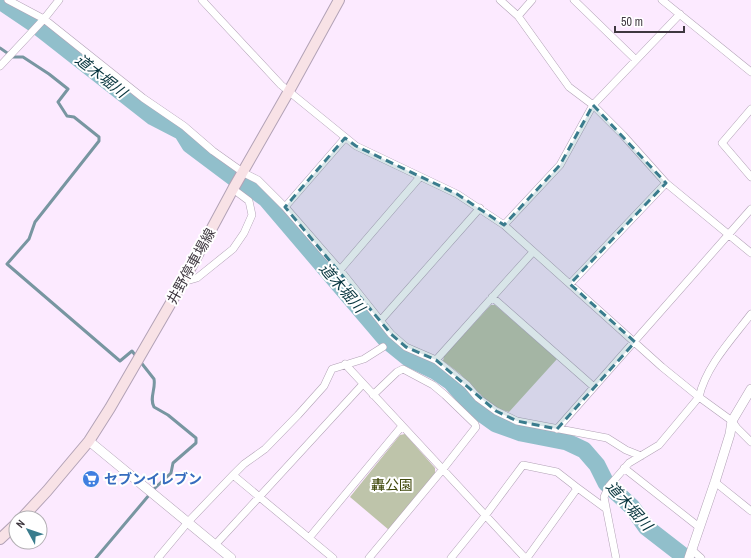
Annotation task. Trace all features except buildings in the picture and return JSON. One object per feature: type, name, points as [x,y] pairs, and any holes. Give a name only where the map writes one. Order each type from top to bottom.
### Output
[{"type":"main road","name":"井野停車場線","points":[[29,510],[88,441],[110,408],[183,282],[233,189],[244,173],[339,0]]},
{"type":"main road","points":[[0,538],[8,531]]},
{"type":"street","points":[[8,0],[44,19],[142,98],[184,126],[213,151],[244,173],[258,180],[285,207],[340,270],[391,334],[406,347],[436,360],[467,385],[478,398],[496,411],[517,421],[607,438],[626,450],[641,456]]},
{"type":"street","points":[[0,66],[3,57],[44,19],[59,0]]},
{"type":"street","points":[[202,0],[281,84],[345,138],[356,146],[457,194],[504,225],[662,367],[732,421],[751,442]]},
{"type":"street","points":[[500,0],[518,16],[569,87],[593,105],[623,135],[666,183],[751,253]]},
{"type":"street","points":[[518,16],[532,0]]},
{"type":"street","points":[[574,0],[636,60]]},
{"type":"street","points":[[662,0],[751,72]]},
{"type":"street","points":[[504,225],[560,165],[593,105],[680,14]]},
{"type":"street","points":[[751,109],[722,143],[751,177]]},
{"type":"street","points":[[285,207],[345,138]]},
{"type":"street","points":[[340,270],[420,177]]},
{"type":"street","points":[[570,284],[666,183]]},
{"type":"street","points":[[183,282],[197,278],[233,250],[244,233],[252,215],[249,201],[233,189]]},
{"type":"street","points":[[381,320],[480,208]]},
{"type":"street","points":[[557,429],[751,209]]},
{"type":"street","points":[[436,360],[533,252]]},
{"type":"street","points":[[492,297],[594,387]]},
{"type":"street","points":[[615,558],[604,497],[609,486],[629,463],[659,445],[699,397],[701,388],[718,357],[751,314]]},
{"type":"street","points":[[158,558],[188,522],[233,474],[264,449],[298,415],[324,386],[332,369],[364,359],[383,347]]},
{"type":"street","points":[[345,364],[485,516],[526,558],[576,490],[575,486]]},
{"type":"street","points":[[369,558],[444,470],[476,427],[475,424],[433,385],[403,369],[396,372],[373,395]]},
{"type":"street","points":[[215,545],[363,384]]},
{"type":"street","points":[[701,558],[690,554],[715,482],[730,434],[732,421],[751,389]]},
{"type":"street","points":[[310,538],[402,426]]},
{"type":"street","points":[[88,441],[231,558]]},
{"type":"street","points":[[451,558],[523,465],[557,472],[605,508]]},
{"type":"street","points":[[624,468],[700,526]]},
{"type":"street","points":[[233,474],[333,558]]},
{"type":"street","points":[[715,482],[751,511]]},
{"type":"highlighted area","points":[[593,105],[666,183],[570,284],[635,342],[557,429],[517,421],[496,411],[436,360],[406,347],[391,334],[285,207],[345,138],[356,146],[457,194],[504,225],[560,165]]},
{"type":"green space","points":[[491,305],[495,305],[557,359],[509,412],[490,403],[460,374],[443,361],[444,356]]},
{"type":"green space","name":"轟公園","points":[[405,434],[435,468],[435,473],[389,530],[350,497],[400,435]]},
{"type":"waterway","name":"道木堀川","points":[[0,1],[37,26],[153,117],[182,132],[190,145],[234,178],[247,185],[266,199],[387,341],[408,358],[435,371],[451,382],[475,409],[496,424],[521,433],[567,442],[584,450],[597,465],[606,483],[632,507],[646,527],[686,558]]},
{"type":"waterway","points":[[0,48],[13,57],[23,57],[49,74],[68,89],[58,102],[67,116],[74,117],[99,137],[99,141],[35,222],[29,239],[7,264],[120,361],[132,351],[154,379],[152,397],[154,407],[168,415],[196,438],[196,443],[173,463],[171,473],[155,488],[96,558]]},
{"type":"place","name":"セブンイレブン","points":[[91,479]]}]
